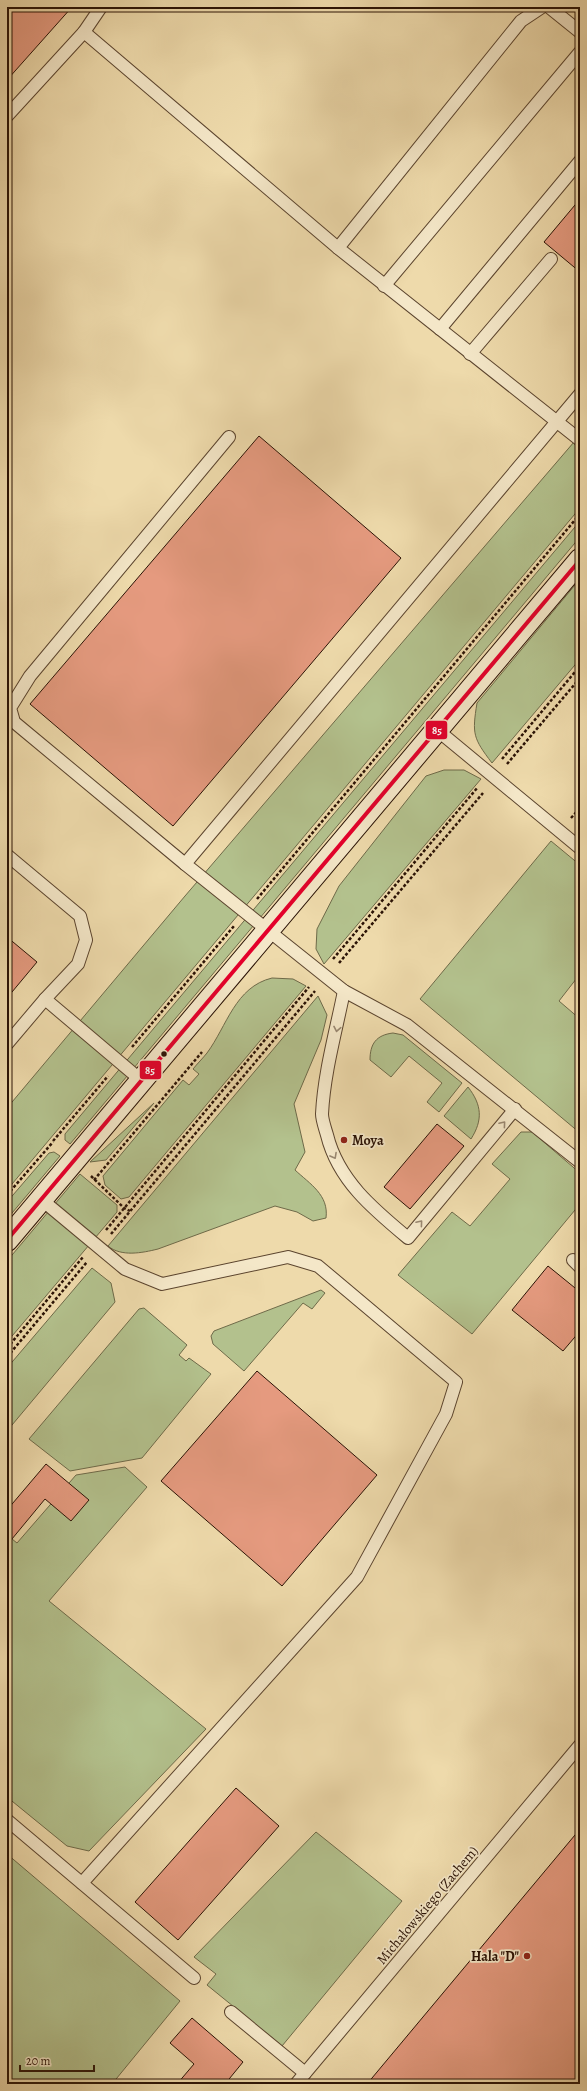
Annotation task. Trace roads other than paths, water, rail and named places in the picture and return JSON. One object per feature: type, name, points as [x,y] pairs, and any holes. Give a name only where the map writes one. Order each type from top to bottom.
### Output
[{"type":"street","points":[[7,1240],[436,729],[580,560]]},
{"type":"lane","points":[[7,116],[84,32],[101,7]]},
{"type":"lane","points":[[338,248],[521,21],[542,7]]},
{"type":"lane","points":[[549,7],[580,32]]},
{"type":"lane","points":[[84,32],[384,286],[580,440]]},
{"type":"lane","points":[[384,286],[580,52]]},
{"type":"lane","points":[[440,329],[580,161]]},
{"type":"lane","points":[[470,354],[551,259]]},
{"type":"lane","points":[[185,864],[580,394]]},
{"type":"lane","points":[[229,437],[30,676],[10,708],[14,722],[245,913],[344,991],[407,1024],[580,1162]]},
{"type":"lane","points":[[436,729],[580,848]]},
{"type":"lane","points":[[7,855],[80,916],[86,940],[78,964],[45,999],[7,1044]]},
{"type":"lane","points":[[344,991],[327,1077],[322,1115],[329,1145],[331,1152],[353,1188],[375,1211],[408,1238],[515,1110]]},
{"type":"lane","points":[[45,999],[142,1081]]},
{"type":"lane","points":[[42,1200],[124,1269],[162,1284],[288,1257],[318,1266],[456,1382],[446,1414],[357,1577],[82,1883]]},
{"type":"lane","name":"Michałowskiego (Zachem)","points":[[296,2084],[580,1745]]},
{"type":"lane","points":[[7,1820],[194,1978]]},
{"type":"lane","points":[[231,2012],[305,2073]]},
{"type":"place","name":"Moya","points":[[344,1140]]},
{"type":"place","name":"Hala \"D\"","points":[[527,1956]]}]
